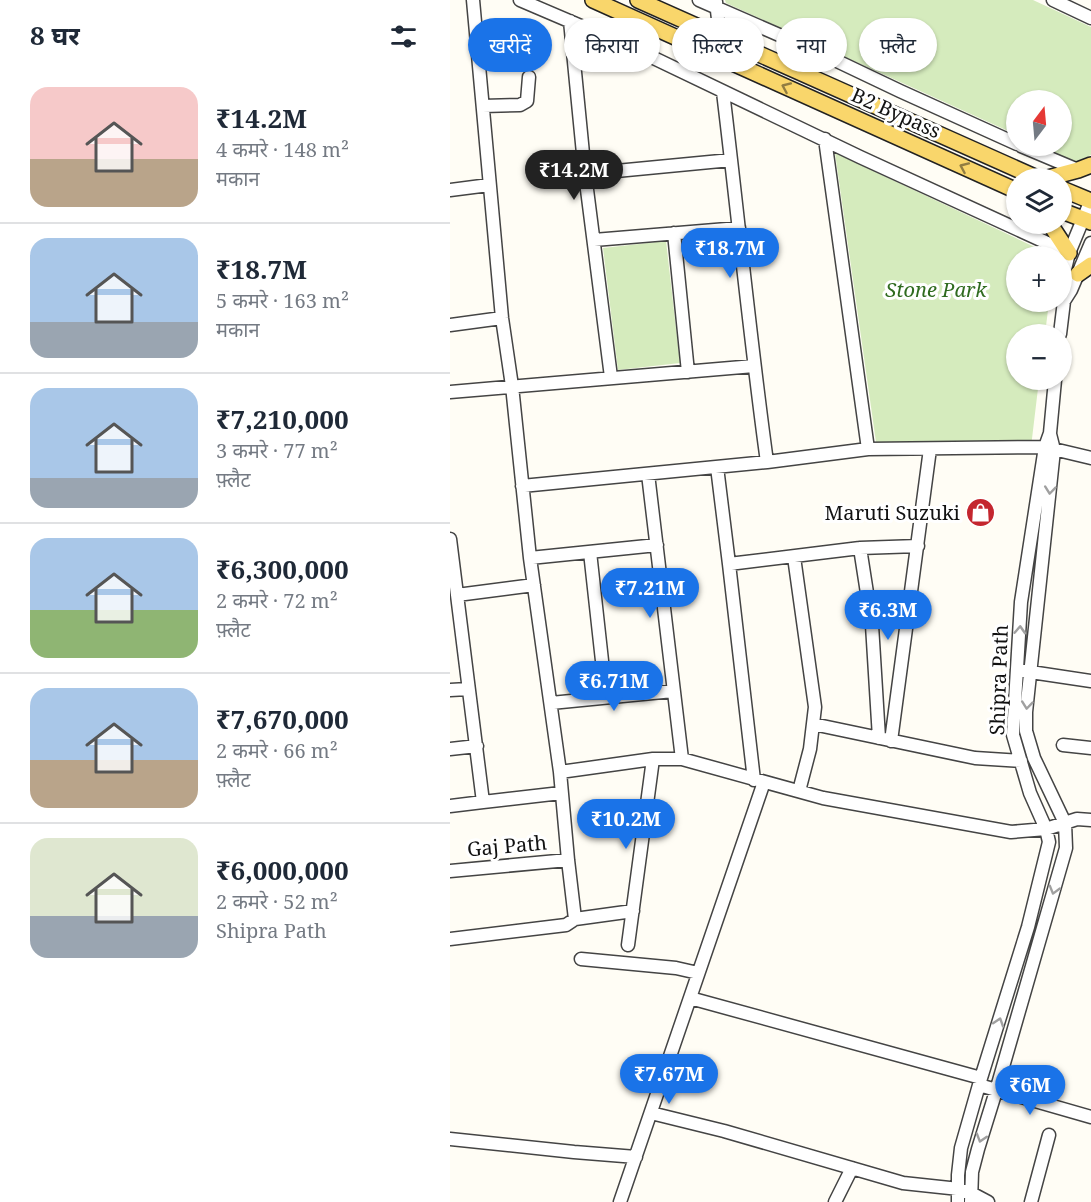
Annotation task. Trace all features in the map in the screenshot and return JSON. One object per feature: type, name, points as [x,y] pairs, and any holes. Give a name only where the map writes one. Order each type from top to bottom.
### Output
[{"type":"main road","name":"B2 Bypass","points":[[593,0],[1006,186]]},
{"type":"main road","name":"B2 Bypass","points":[[638,0],[679,18]]},
{"type":"main road","name":"B2 Bypass","points":[[764,56],[1015,168]]},
{"type":"main road","points":[[1072,193],[1091,201]]},
{"type":"main road","points":[[1072,215],[1087,221]]},
{"type":"main road","points":[[1078,274],[1091,265]]},
{"type":"street","points":[[473,0],[502,318],[512,386],[530,558],[560,772],[575,919]]},
{"type":"street","points":[[520,0],[564,18]]},
{"type":"street","points":[[699,0],[716,4],[1006,139]]},
{"type":"street","points":[[1053,0],[1091,18]]},
{"type":"street","points":[[660,61],[1006,223]]},
{"type":"street","points":[[575,72],[585,174],[611,377]]},
{"type":"street","points":[[483,106],[520,105],[527,100],[529,77]]},
{"type":"street","points":[[723,92],[767,462]]},
{"type":"street","points":[[825,139],[868,449]]},
{"type":"street","points":[[1051,156],[1085,168]]},
{"type":"street","points":[[585,174],[732,160]]},
{"type":"street","points":[[450,190],[489,185]]},
{"type":"street","points":[[1072,248],[1087,221],[1091,201]]},
{"type":"street","points":[[594,240],[740,228]]},
{"type":"street","points":[[674,233],[688,372]]},
{"type":"street","points":[[1029,234],[1054,246]]},
{"type":"street","points":[[1072,288],[1091,243]]},
{"type":"street","points":[[450,325],[502,318]]},
{"type":"street","points":[[450,392],[754,366]]},
{"type":"street","name":"Shipra Path","points":[[958,1202],[961,1148],[1028,927],[1048,842],[1046,829],[1030,793],[1013,735],[1021,602],[1049,448],[1054,390]]},
{"type":"street","points":[[522,486],[767,462],[868,449],[1049,448],[1091,458]]},
{"type":"street","points":[[971,1197],[972,1172],[1066,848],[1065,823],[1034,758],[1026,731],[1049,448]]},
{"type":"street","points":[[885,739],[918,546],[930,449]]},
{"type":"street","points":[[620,1202],[690,998],[759,781],[717,467]]},
{"type":"street","points":[[648,474],[682,759]]},
{"type":"street","points":[[450,539],[452,574],[457,595],[483,802]]},
{"type":"street","points":[[530,558],[657,545]]},
{"type":"street","points":[[729,564],[860,548],[918,546]]},
{"type":"street","points":[[860,548],[872,625],[885,739]]},
{"type":"street","points":[[590,552],[606,697]]},
{"type":"street","points":[[794,557],[815,707],[810,749],[799,791]]},
{"type":"street","points":[[457,595],[534,585]]},
{"type":"street","points":[[1017,670],[1091,681]]},
{"type":"street","points":[[450,690],[468,689]]},
{"type":"street","points":[[551,703],[673,691]]},
{"type":"street","points":[[813,724],[975,758],[1021,760]]},
{"type":"street","points":[[1063,745],[1091,748]]},
{"type":"street","points":[[450,749],[477,746]]},
{"type":"street","points":[[560,772],[653,759],[682,759],[823,798],[1011,832],[1046,829],[1077,819],[1091,820]]},
{"type":"street","points":[[628,945],[653,759]]},
{"type":"street","points":[[450,806],[561,793]]},
{"type":"street","name":"Gaj Path","points":[[450,871],[568,860]]},
{"type":"street","points":[[450,939],[566,925],[575,919],[633,911]]},
{"type":"street","points":[[581,959],[676,968],[698,973]]},
{"type":"street","points":[[690,998],[980,1082],[996,1090],[1091,1117]]},
{"type":"street","points":[[651,1113],[724,1131],[903,1183],[959,1189],[971,1197],[988,1202]]},
{"type":"street","points":[[1031,1202],[1049,1136]]},
{"type":"street","points":[[450,1138],[636,1157]]},
{"type":"street","points":[[835,1202],[852,1168]]},
{"type":"green space","points":[[725,0],[1033,0],[1091,27],[1091,155],[1076,162],[1062,156],[1072,156],[1072,90],[1006,90],[1006,130],[878,72],[937,72],[937,18],[859,18],[859,63],[847,58],[847,18],[776,18],[776,26],[764,20],[764,18],[759,18],[726,3]]},
{"type":"green space","name":"Stone Park","points":[[835,153],[1033,246],[1006,246],[1006,312],[1048,312],[1046,324],[1006,324],[1006,390],[1038,390],[1031,447],[876,442]]},
{"type":"green space","points":[[666,241],[680,363],[618,370],[603,248]]},
{"type":"place","name":"Maruti Suzuki","points":[[981,513]]}]
